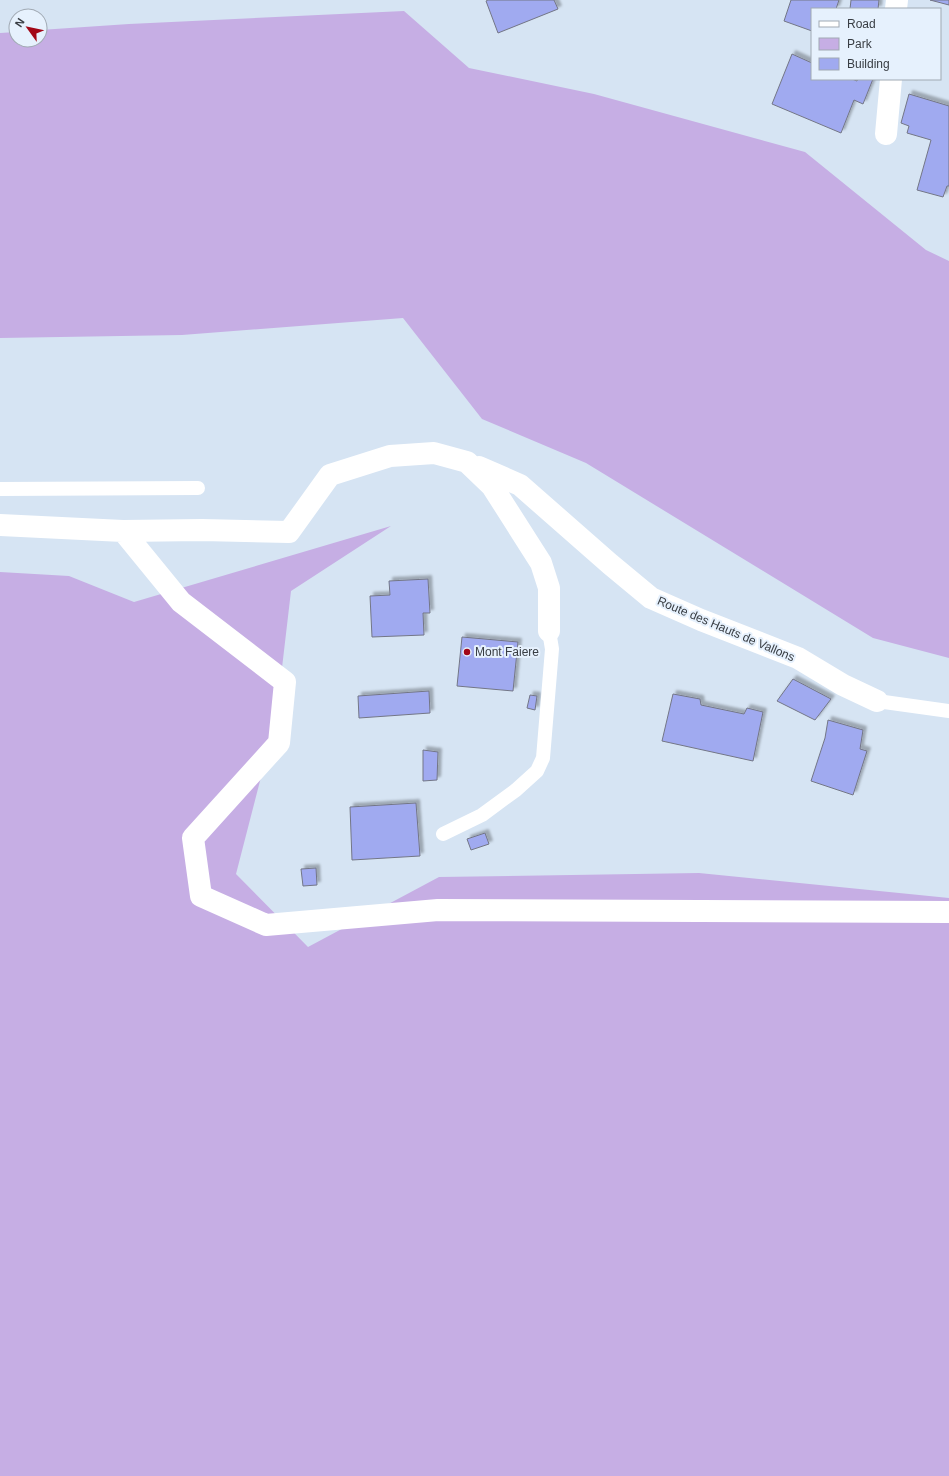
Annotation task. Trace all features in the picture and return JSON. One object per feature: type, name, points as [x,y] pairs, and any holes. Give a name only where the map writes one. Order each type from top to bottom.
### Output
[{"type":"street","points":[[886,134],[891,80]]},
{"type":"street","name":"Route des Hauts de Vallons","points":[[123,531],[202,530],[289,532],[330,475],[390,456],[434,453],[467,462],[520,485],[651,598],[701,620],[798,658],[843,685],[877,701]]},
{"type":"street","points":[[467,462],[492,486],[540,563],[549,588],[549,631]]},
{"type":"street","points":[[0,525],[123,531],[181,602],[285,682],[279,743],[193,838],[201,896],[266,925],[438,910],[949,912]]},
{"type":"lane","points":[[0,489],[198,488]]},
{"type":"lane","points":[[443,834],[482,815],[516,790],[537,771],[543,758],[552,649],[549,631]]},
{"type":"lane","points":[[877,701],[949,711]]},
{"type":"green space","points":[[404,11],[469,68],[594,94],[805,152],[926,250],[949,261],[949,658],[873,638],[586,463],[482,419],[403,318],[182,335],[0,338],[0,33],[8,32],[8,48],[48,48],[48,29],[129,24]]},
{"type":"green space","points":[[391,526],[291,591],[276,719],[236,874],[308,947],[439,877],[699,873],[949,898],[949,1476],[0,1476],[0,572],[69,576],[134,602]]},
{"type":"building","points":[[554,0],[558,9],[498,33],[486,1]]},
{"type":"building","points":[[791,0],[839,0],[836,8],[811,8],[811,31],[784,21]]},
{"type":"building","points":[[851,0],[879,0],[878,8],[850,8]]},
{"type":"building","points":[[930,0],[949,0],[949,5]]},
{"type":"building","points":[[792,54],[811,63],[811,80],[873,80],[863,104],[854,100],[841,133],[772,104]]},
{"type":"building","points":[[909,94],[949,106],[949,186],[947,186],[943,197],[917,190],[931,140],[907,133],[909,126],[901,123]]},
{"type":"building","points":[[428,579],[430,613],[423,613],[424,635],[372,637],[370,596],[390,595],[389,581]]},
{"type":"building","points":[[462,637],[518,642],[513,691],[457,686]]},
{"type":"building","points":[[793,679],[831,699],[815,720],[777,701]]},
{"type":"building","points":[[429,691],[430,713],[359,718],[358,696]]},
{"type":"building","points":[[673,694],[700,699],[701,705],[744,714],[747,708],[763,712],[753,761],[662,741]]},
{"type":"building","points":[[530,695],[537,696],[535,710],[527,708]]},
{"type":"building","points":[[828,720],[863,730],[860,749],[867,751],[853,795],[811,781],[825,738]]},
{"type":"building","points":[[423,750],[438,752],[437,780],[423,781]]},
{"type":"building","points":[[416,803],[420,856],[352,860],[350,807]]},
{"type":"building","points":[[485,833],[489,844],[471,850],[467,839]]},
{"type":"building","points":[[316,868],[317,885],[303,886],[301,869]]},
{"type":"place","name":"Mont Faiere","points":[[467,652]]}]
